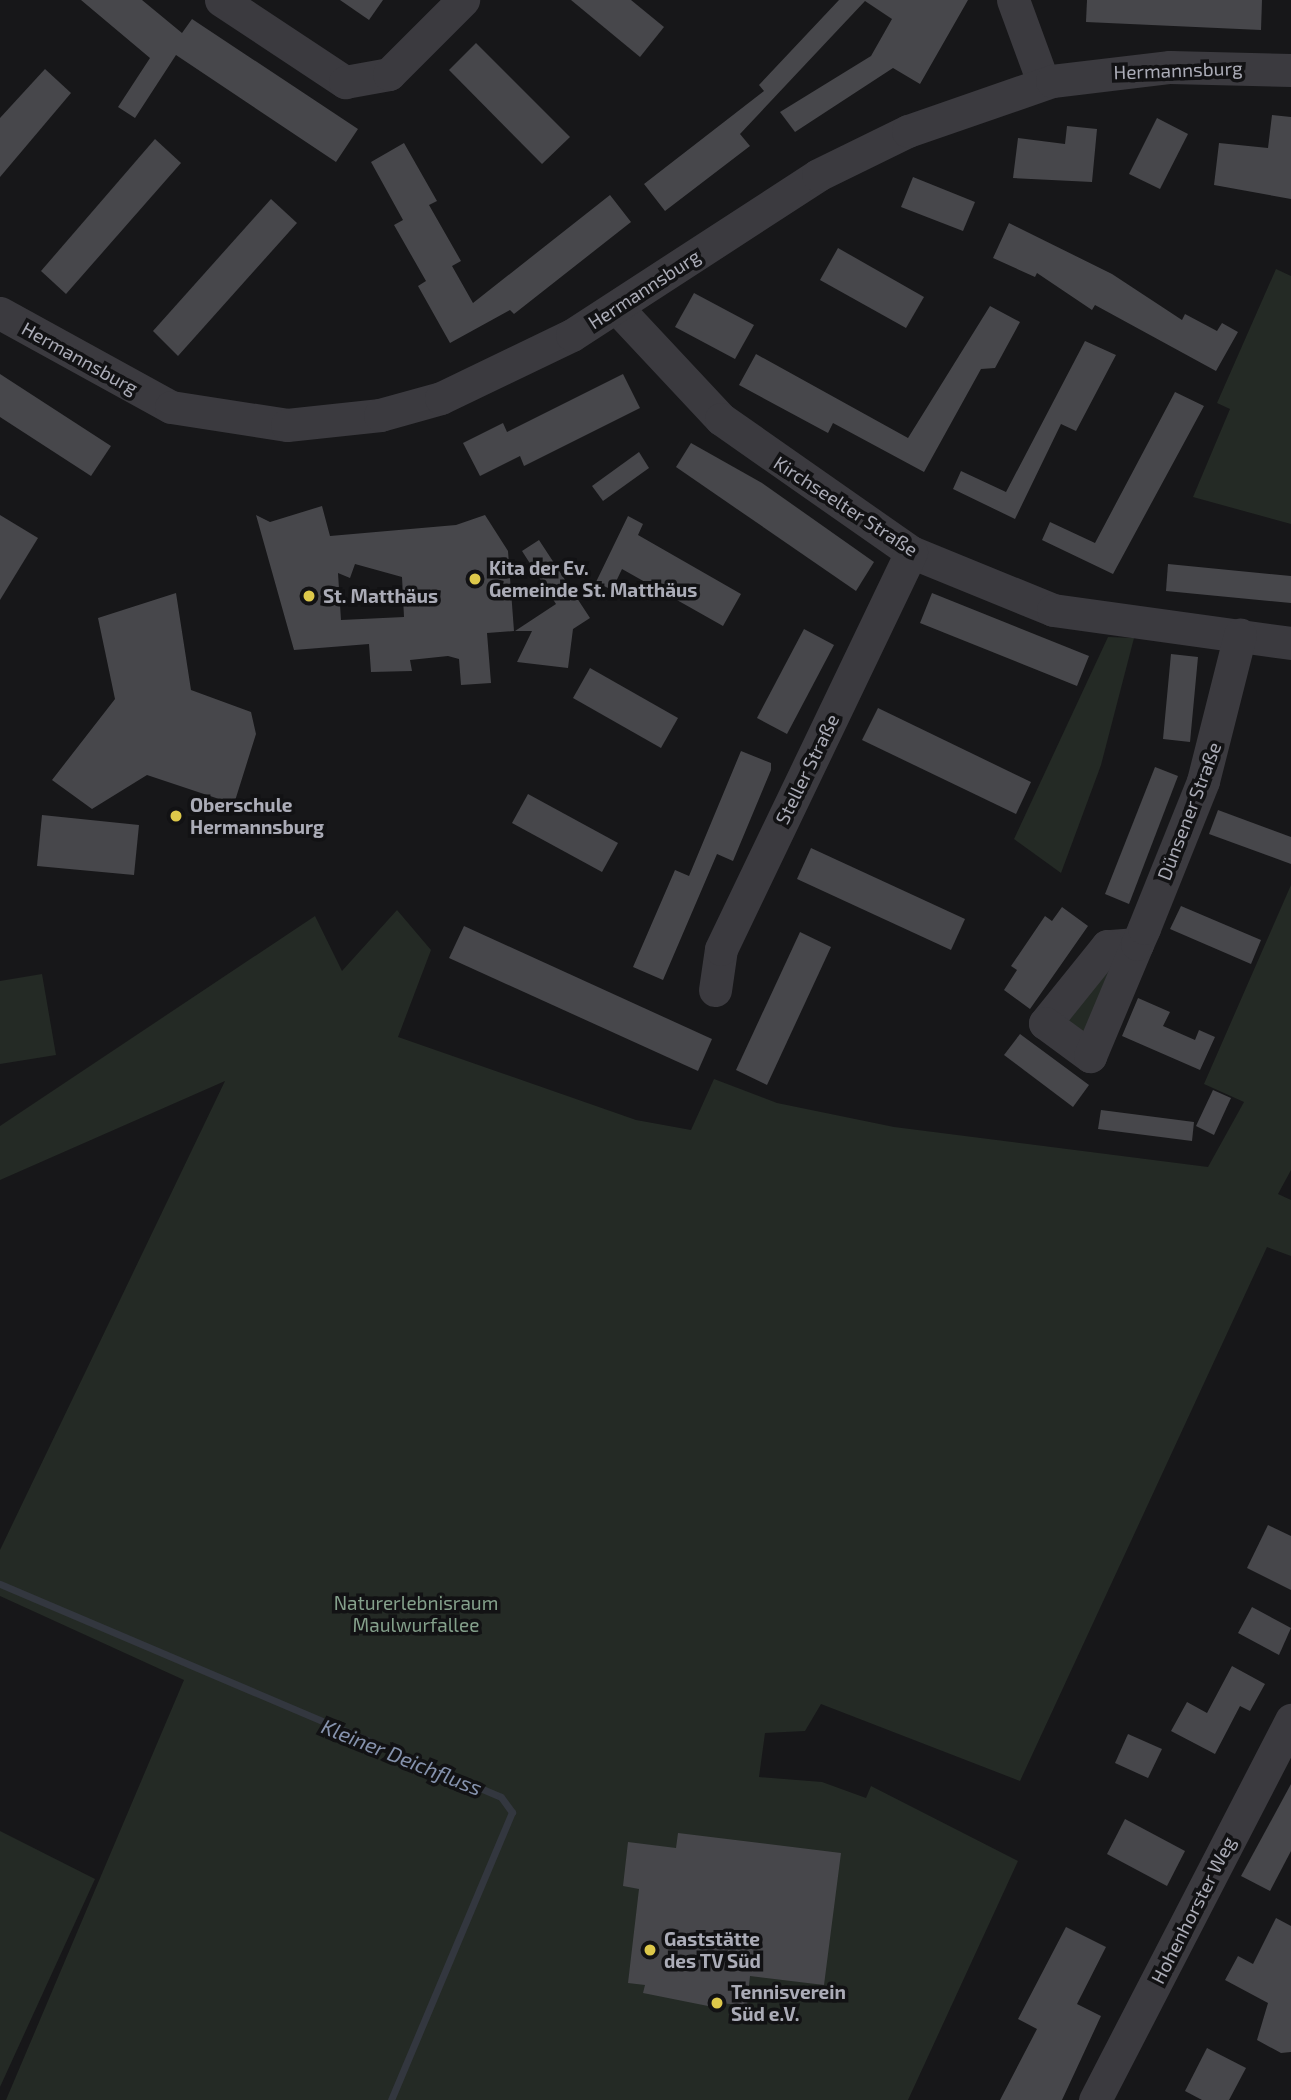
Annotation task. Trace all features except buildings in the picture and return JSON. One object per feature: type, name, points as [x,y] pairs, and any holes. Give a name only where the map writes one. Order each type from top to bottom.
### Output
[{"type":"street","points":[[221,0],[345,82],[389,74],[463,0]]},
{"type":"street","points":[[1013,0],[1043,82]]},
{"type":"street","name":"Hermannsburg","points":[[0,313],[172,407],[287,425],[412,408],[522,361],[617,308],[865,150],[1043,82],[1170,67],[1291,69]]},
{"type":"street","name":"Kirchseelter Straße","points":[[617,308],[721,419],[911,552],[1053,610],[1291,643]]},
{"type":"street","name":"Steller Straße","points":[[715,990],[720,949],[911,552]]},
{"type":"street","name":"Dünsener Straße","points":[[1137,944],[1203,781],[1240,635]]},
{"type":"street","name":"Hohenhorster Weg","points":[[1095,2100],[1291,1720]]},
{"type":"green space","points":[[1276,269],[1291,276],[1291,524],[1193,497],[1230,409],[1217,403]]},
{"type":"green space","points":[[1108,637],[1134,638],[1101,765],[1061,873],[1014,839]]},
{"type":"green space","name":"Naturerlebnisraum Maulwurfallee","points":[[1291,885],[1291,1170],[1278,1194],[1291,1200],[1291,1256],[1267,1247],[1020,1781],[821,1704],[805,1731],[765,1733],[759,1777],[822,1782],[866,1798],[871,1786],[1018,1861],[908,2100],[6,2100],[184,1680],[0,1596],[0,1550],[225,1081],[0,1180],[0,1126],[315,916],[342,971],[397,910],[431,950],[398,1037],[636,1120],[691,1130],[714,1079],[777,1103],[894,1127],[1208,1167],[1244,1102],[1204,1084]]},
{"type":"green space","points":[[1117,961],[1084,1042],[1059,1024]]},
{"type":"green space","points":[[42,974],[56,1055],[0,1064],[0,981]]},
{"type":"green space","points":[[0,1831],[95,1879],[0,2087]]},
{"type":"waterway","name":"Kleiner Deichfluss","points":[[0,1584],[501,1797],[512,1812],[391,2100]]},
{"type":"place","name":"Kita der Ev. Gemeinde St. Matthäus","points":[[475,579]]},
{"type":"place","name":"St. Matthäus","points":[[309,596]]},
{"type":"place","name":"Oberschule Hermannsburg","points":[[176,816]]},
{"type":"place","name":"Gaststätte des TV Süd","points":[[650,1950]]},
{"type":"place","name":"Tennisverein Süd e.V.","points":[[717,2003]]}]
